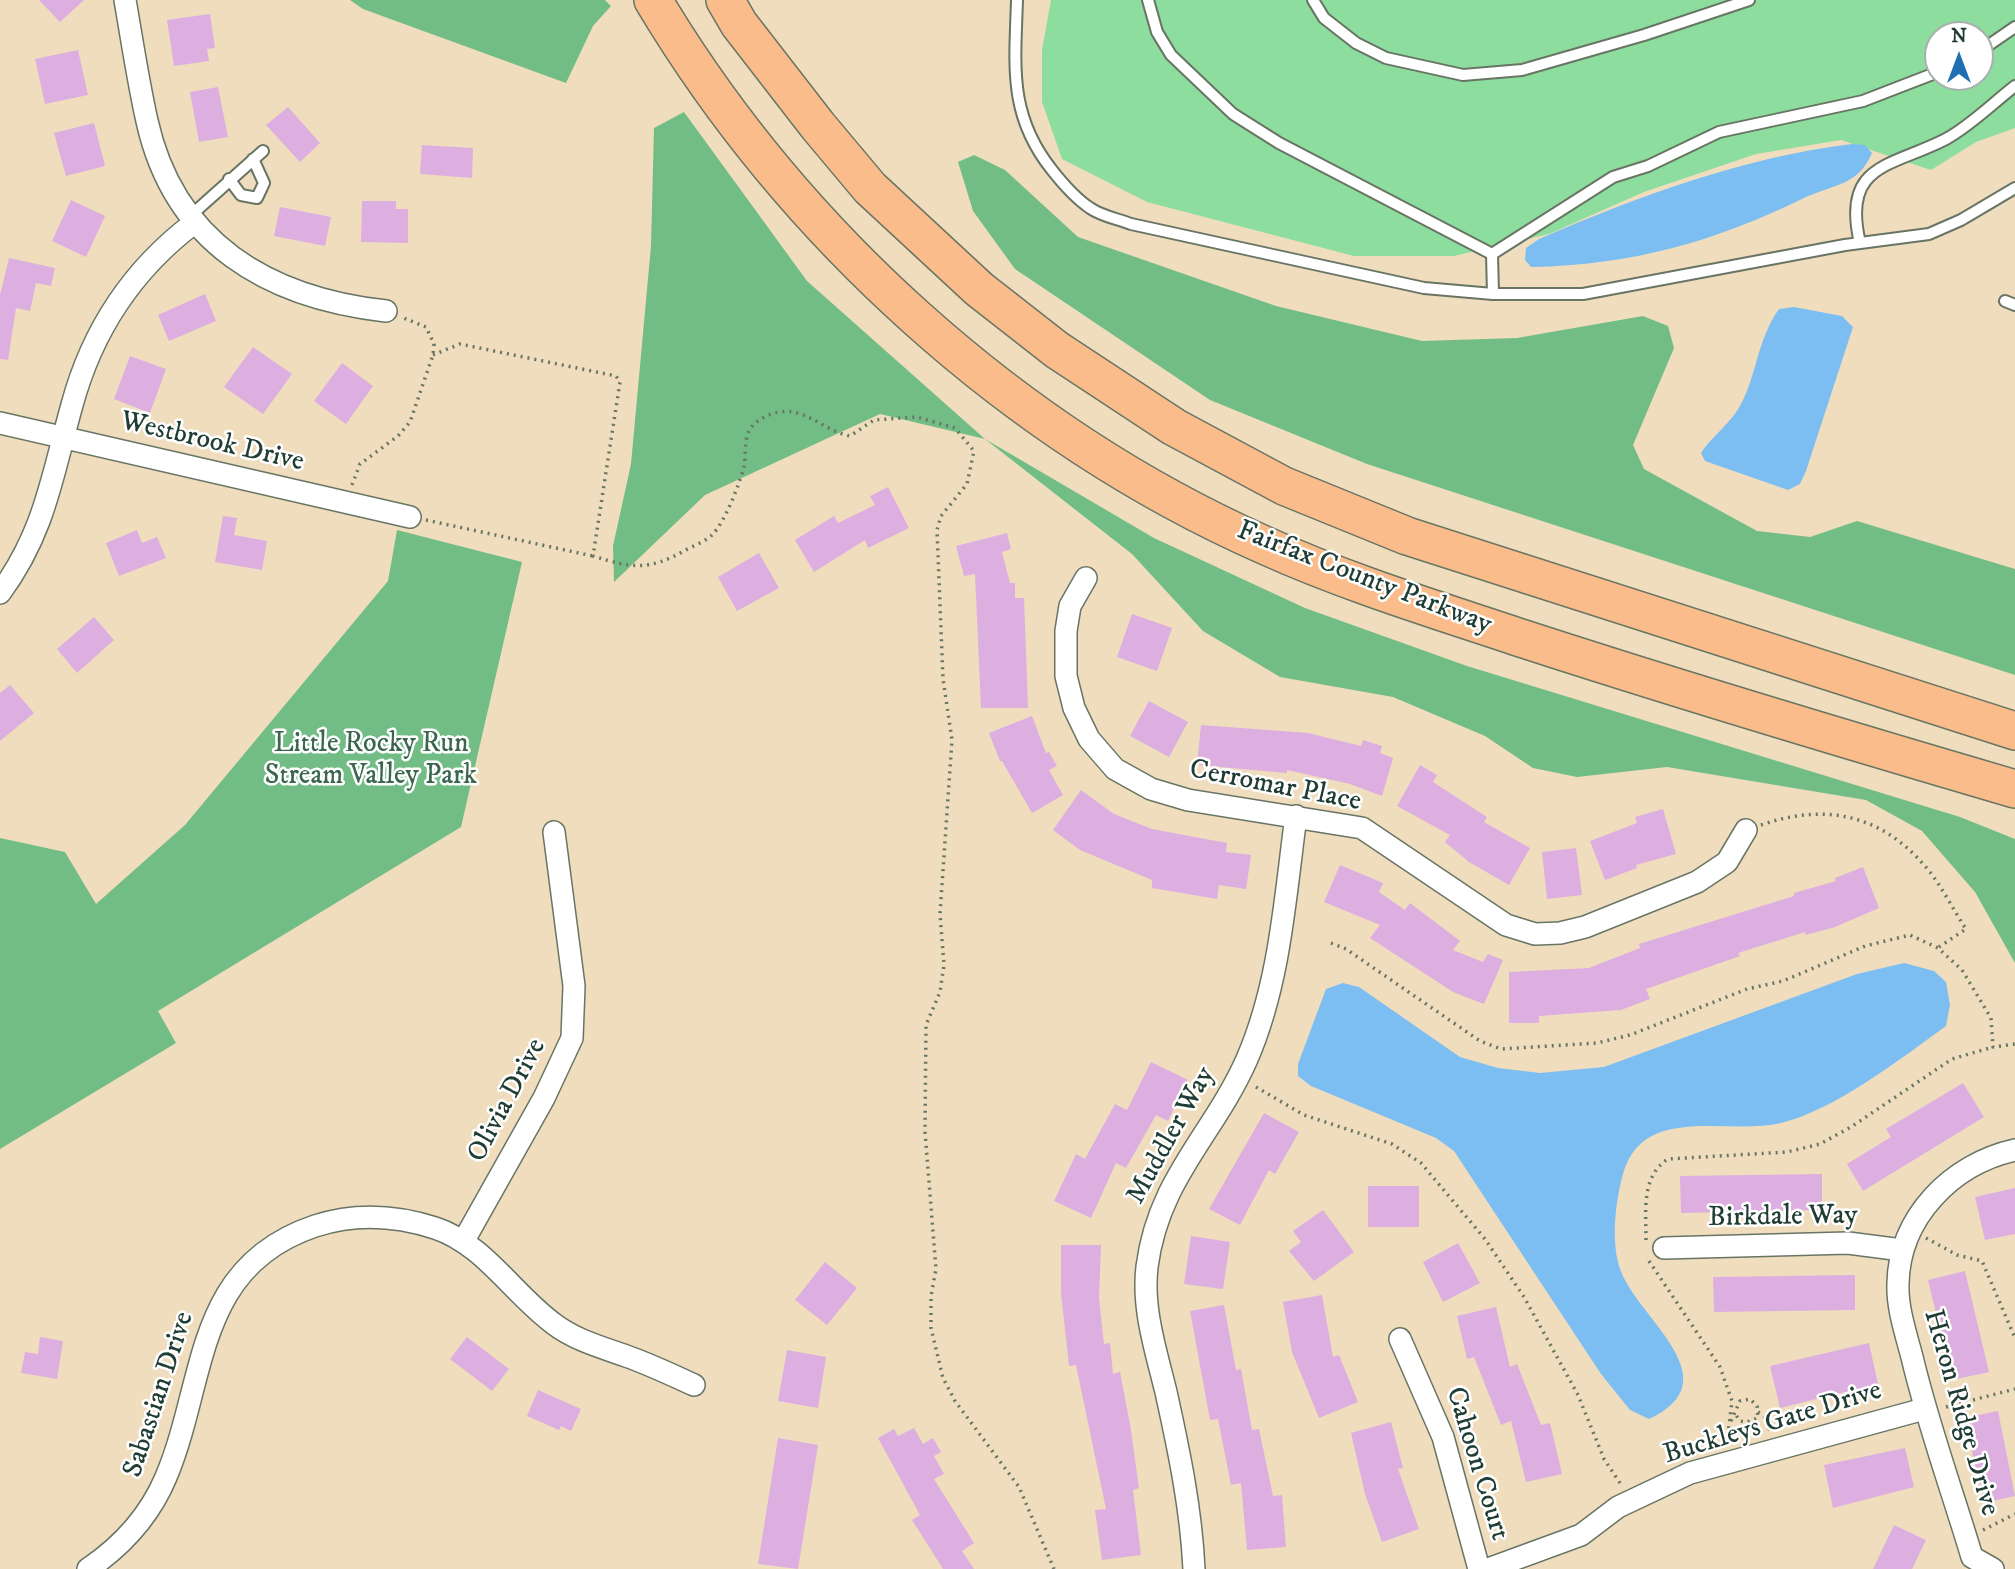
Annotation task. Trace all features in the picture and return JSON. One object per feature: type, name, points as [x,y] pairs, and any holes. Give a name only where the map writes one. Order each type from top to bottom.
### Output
[{"type":"highway","name":"Fairfax County Parkway","points":[[653,0],[725,109],[799,201],[882,285],[959,354],[1055,428],[1142,481],[1262,545],[1414,602],[1667,686],[2015,789]]},
{"type":"highway","name":"Fairfax County Parkway","points":[[731,8],[818,126],[870,188],[979,289],[1057,350],[1174,428],[1284,486],[1407,536],[2015,731]]},
{"type":"street","points":[[125,0],[147,122],[168,179],[192,219],[217,246],[249,270],[280,285],[326,302],[386,312]]},
{"type":"street","points":[[0,593],[21,565],[36,536],[86,363],[128,285],[192,219]]},
{"type":"street","name":"Westbrook Drive","points":[[0,424],[410,517]]},
{"type":"street","name":"Cerromar Place","points":[[1086,578],[1070,606],[1066,631],[1066,676],[1074,708],[1089,738],[1115,769],[1151,789],[1188,800],[1362,828],[1506,925],[1535,934],[1560,933],[1585,927],[1698,882],[1727,862],[1746,831]]},
{"type":"street","name":"Muddler Way","points":[[1194,1569],[1192,1518],[1148,1314],[1147,1270],[1154,1226],[1163,1205],[1246,1062],[1267,1007],[1296,816]]},
{"type":"street","name":"Olivia Drive","points":[[464,1242],[544,1098],[572,1038],[575,986],[554,832]]},
{"type":"street","name":"Heron Ridge Drive","points":[[1993,1569],[1967,1558],[1924,1409],[1898,1286],[1902,1250],[1928,1203],[1954,1175],[1986,1158],[2015,1150]]},
{"type":"street","name":"Sabastian Drive","points":[[88,1569],[125,1538],[157,1495],[173,1459],[211,1323],[230,1289],[258,1258],[301,1231],[352,1218],[395,1218],[413,1222],[464,1242],[554,1324],[587,1343],[694,1385]]},
{"type":"street","name":"Birkdale Way","points":[[1664,1248],[1848,1243],[1902,1250]]},
{"type":"street","name":"Cahoon Court","points":[[1400,1339],[1443,1437],[1479,1569]]},
{"type":"street","name":"Buckleys Gate Drive","points":[[1488,1569],[1581,1535],[1618,1507],[1690,1473],[1924,1409]]},
{"type":"lane","points":[[1017,0],[1015,78],[1023,123],[1040,154],[1067,188],[1092,210],[1131,224],[1424,288],[1493,295],[1583,294],[1860,243],[1929,233],[1990,205],[2015,188]]},
{"type":"lane","points":[[1148,0],[1157,32],[1171,55],[1233,114],[1279,143],[1492,254]]},
{"type":"lane","points":[[1313,0],[1324,18],[1356,43],[1386,58],[1463,75],[1522,70],[1644,35],[1749,0]]},
{"type":"lane","points":[[1994,41],[2015,27]]},
{"type":"lane","points":[[1492,254],[1613,177],[1648,166],[1719,132],[1863,101],[1924,77]]},
{"type":"lane","points":[[1860,243],[1854,209],[1857,193],[1865,182],[1896,159],[1946,139],[2015,86]]},
{"type":"lane","points":[[192,219],[229,179],[263,151]]},
{"type":"lane","points":[[229,179],[241,195],[257,198],[264,183],[253,159]]},
{"type":"lane","points":[[1492,254],[1493,295]]},
{"type":"path","points":[[347,504],[360,464],[398,436],[410,422],[433,355],[434,344],[426,327],[386,312]]},
{"type":"path","points":[[433,355],[460,344],[616,376],[620,382],[619,393],[593,556]]},
{"type":"path","points":[[410,517],[620,564],[648,567],[662,563],[711,536],[744,467],[748,432],[758,420],[775,413],[791,411],[806,415],[850,436],[874,420],[885,417],[932,420],[954,428],[974,451],[967,484],[941,516],[937,530],[943,679],[952,740],[940,914],[944,965],[940,992],[926,1025],[925,1132],[936,1269],[930,1319],[943,1378],[955,1401],[1019,1487],[1054,1569]]},
{"type":"path","points":[[1746,831],[1780,818],[1809,813],[1869,821],[1878,826],[1895,837],[1925,865],[1966,929],[1938,948]]},
{"type":"path","points":[[1331,943],[1397,983],[1472,1037],[1501,1049],[1597,1044],[1630,1035],[1737,993],[1783,981],[1865,946],[1910,935],[1938,948],[1962,970],[1991,1018],[1993,1047]]},
{"type":"path","points":[[1727,1442],[1732,1401],[1720,1367],[1648,1259],[1646,1209],[1649,1178],[1656,1167],[1668,1159],[1686,1156],[1787,1152],[1820,1144],[1852,1127],[1952,1059],[1993,1047],[2015,1044]]},
{"type":"path","points":[[1256,1087],[1304,1115],[1392,1144],[1421,1163],[1485,1239],[1524,1297],[1578,1395],[1604,1459],[1625,1490]]},
{"type":"path","points":[[1913,1230],[1957,1255],[1982,1262],[2015,1338]]},
{"type":"path","points":[[1934,1440],[1951,1436],[1944,1408],[2015,1389]]},
{"type":"path","points":[[1728,1425],[1736,1415],[1740,1401],[1744,1399],[1754,1402],[1758,1418],[1747,1422],[1736,1415]]},
{"type":"path","points":[[1758,1412],[1767,1419],[1770,1432]]},
{"type":"path","points":[[1967,1558],[1980,1532],[2015,1514]]},
{"type":"green space","points":[[350,0],[605,0],[611,6],[593,26],[566,83],[363,9]]},
{"type":"green space","points":[[1051,0],[2015,0],[2015,128],[1976,142],[1931,170],[1841,140],[1756,154],[1644,192],[1549,234],[1454,256],[1354,256],[1147,202],[1062,159],[1042,102],[1042,50]]},
{"type":"green space","points":[[684,112],[807,281],[985,439],[880,414],[705,495],[614,582],[613,546],[631,464],[651,246],[654,128]]},
{"type":"green space","points":[[974,155],[1005,170],[1078,237],[1276,306],[1422,341],[1517,338],[1643,316],[1668,326],[1674,348],[1633,445],[1644,469],[1757,531],[1810,537],[1857,521],[2015,569],[2015,675],[1367,464],[1210,400],[1015,269],[973,211],[958,162]]},
{"type":"green space","points":[[985,439],[1154,538],[1305,608],[1467,666],[1960,817],[2015,839],[2015,963],[1975,892],[1922,831],[1866,800],[1667,767],[1577,777],[1533,768],[1485,736],[1393,697],[1280,677],[1203,631],[1132,554]]},
{"type":"green space","name":"Little Rocky Run Stream Valley Park","points":[[397,530],[522,562],[461,827],[158,1011],[176,1043],[0,1149],[0,838],[65,852],[96,904],[185,825],[388,581]]},
{"type":"water","points":[[1852,144],[1865,145],[1872,153],[1860,172],[1852,178],[1771,214],[1705,239],[1604,262],[1531,267],[1525,260],[1526,248],[1539,239],[1654,193],[1772,158]]},
{"type":"water","points":[[1794,307],[1842,316],[1853,327],[1806,471],[1800,484],[1788,490],[1705,461],[1701,453],[1740,406],[1761,345],[1779,309]]},
{"type":"water","points":[[1904,963],[1934,971],[1946,982],[1950,1005],[1946,1026],[1888,1068],[1801,1117],[1760,1126],[1668,1130],[1649,1138],[1633,1152],[1623,1174],[1618,1198],[1615,1238],[1618,1263],[1633,1292],[1674,1350],[1682,1369],[1682,1387],[1672,1404],[1649,1419],[1630,1410],[1601,1374],[1454,1151],[1436,1138],[1311,1086],[1298,1076],[1298,1064],[1326,989],[1343,983],[1359,987],[1460,1057],[1498,1068],[1540,1073],[1604,1067],[1857,974]]},
{"type":"building","points":[[39,0],[84,0],[60,22]]},
{"type":"building","points":[[210,14],[215,48],[207,49],[209,61],[174,66],[167,20]]},
{"type":"building","points":[[78,50],[88,95],[45,104],[35,59]]},
{"type":"building","points":[[218,87],[228,137],[199,142],[190,92]]},
{"type":"building","points":[[288,107],[320,143],[300,162],[266,125]]},
{"type":"building","points":[[94,123],[105,166],[66,176],[54,133]]},
{"type":"building","points":[[422,145],[473,148],[472,178],[420,174]]},
{"type":"building","points":[[71,200],[105,216],[86,257],[52,241]]},
{"type":"building","points":[[362,201],[396,201],[396,209],[408,209],[408,243],[361,242]]},
{"type":"building","points":[[280,207],[331,217],[325,246],[274,236]]},
{"type":"building","points":[[9,258],[55,268],[51,286],[36,283],[30,311],[16,308],[8,360],[0,359],[0,295]]},
{"type":"building","points":[[205,294],[216,321],[169,341],[158,315]]},
{"type":"building","points":[[253,347],[292,374],[263,414],[224,387]]},
{"type":"building","points":[[130,356],[166,369],[150,413],[114,399]]},
{"type":"building","points":[[342,363],[373,386],[346,424],[314,401]]},
{"type":"building","points":[[888,487],[909,528],[868,548],[865,540],[814,572],[795,540],[834,516],[838,523],[875,505],[870,496]]},
{"type":"building","points":[[223,516],[237,518],[234,535],[267,541],[262,570],[215,562]]},
{"type":"building","points":[[137,530],[142,543],[157,537],[166,558],[119,576],[106,543]]},
{"type":"building","points":[[1007,533],[1011,549],[1002,552],[1010,583],[1015,583],[1015,598],[1024,598],[1028,708],[981,708],[975,574],[964,576],[956,546]]},
{"type":"building","points":[[759,553],[779,588],[737,611],[718,577]]},
{"type":"building","points":[[1132,614],[1172,628],[1157,671],[1117,657]]},
{"type":"building","points":[[94,617],[114,640],[77,673],[57,649]]},
{"type":"building","points":[[10,685],[34,713],[0,741],[0,693]]},
{"type":"building","points":[[1149,701],[1188,722],[1169,757],[1130,736]]},
{"type":"building","points":[[1032,716],[1046,753],[1049,752],[1057,766],[1049,770],[1063,795],[1032,813],[1000,761],[989,733]]},
{"type":"building","points":[[1201,725],[1308,733],[1361,746],[1363,740],[1382,746],[1380,753],[1393,758],[1382,796],[1350,784],[1287,770],[1287,773],[1197,765]]},
{"type":"building","points":[[1420,765],[1437,775],[1433,782],[1487,817],[1484,822],[1530,848],[1509,885],[1469,862],[1445,842],[1450,835],[1397,806]]},
{"type":"building","points":[[1081,790],[1114,814],[1152,829],[1227,843],[1226,852],[1251,855],[1246,889],[1219,885],[1217,899],[1152,888],[1152,880],[1080,850],[1053,830]]},
{"type":"building","points":[[1663,809],[1676,854],[1636,865],[1637,868],[1605,880],[1590,841],[1637,823],[1635,817]]},
{"type":"building","points":[[1576,848],[1582,895],[1547,899],[1542,852]]},
{"type":"building","points":[[1340,865],[1383,883],[1379,892],[1405,910],[1410,903],[1460,941],[1453,950],[1483,962],[1488,954],[1503,960],[1484,1004],[1453,992],[1370,938],[1380,925],[1324,902]]},
{"type":"building","points":[[1863,867],[1879,908],[1835,927],[1806,935],[1805,932],[1738,953],[1740,956],[1646,989],[1650,999],[1621,1010],[1539,1016],[1539,1023],[1509,1023],[1509,972],[1589,968],[1640,948],[1639,944],[1794,896],[1794,893],[1836,881],[1835,878]]},
{"type":"building","points":[[1151,1062],[1188,1080],[1168,1121],[1156,1115],[1126,1168],[1116,1163],[1091,1218],[1054,1201],[1076,1154],[1085,1159],[1115,1104],[1127,1110]]},
{"type":"building","points":[[1963,1083],[1984,1117],[1863,1191],[1847,1164],[1891,1137],[1886,1129]]},
{"type":"building","points":[[1264,1113],[1299,1132],[1275,1174],[1269,1170],[1240,1225],[1209,1209]]},
{"type":"building","points":[[1822,1174],[1822,1210],[1681,1213],[1680,1176]]},
{"type":"building","points":[[1368,1186],[1419,1186],[1419,1227],[1368,1227]]},
{"type":"building","points":[[2015,1188],[2015,1234],[1985,1240],[1975,1197]]},
{"type":"building","points":[[1323,1210],[1354,1252],[1314,1281],[1289,1251],[1301,1242],[1293,1231]]},
{"type":"building","points":[[1191,1236],[1230,1242],[1223,1289],[1184,1284]]},
{"type":"building","points":[[1458,1243],[1480,1283],[1443,1302],[1423,1262]]},
{"type":"building","points":[[1061,1245],[1101,1245],[1099,1298],[1104,1344],[1110,1343],[1113,1374],[1120,1372],[1130,1424],[1139,1488],[1133,1490],[1141,1555],[1102,1560],[1095,1510],[1106,1509],[1076,1365],[1069,1366],[1061,1293]]},
{"type":"building","points":[[825,1262],[857,1288],[827,1325],[795,1300]]},
{"type":"building","points":[[1965,1271],[1989,1372],[1952,1380],[1928,1280]]},
{"type":"building","points":[[1855,1275],[1855,1310],[1714,1312],[1713,1277]]},
{"type":"building","points":[[1322,1295],[1333,1357],[1339,1355],[1358,1402],[1319,1418],[1292,1352],[1283,1302]]},
{"type":"building","points":[[1224,1305],[1236,1370],[1241,1369],[1252,1430],[1259,1429],[1273,1496],[1282,1495],[1286,1547],[1247,1550],[1241,1483],[1231,1485],[1218,1419],[1210,1420],[1190,1311]]},
{"type":"building","points":[[1496,1307],[1510,1367],[1517,1364],[1541,1425],[1550,1423],[1562,1474],[1526,1482],[1511,1421],[1501,1425],[1474,1357],[1467,1359],[1457,1316]]},
{"type":"building","points":[[40,1337],[63,1341],[57,1379],[21,1373],[25,1352],[38,1354]]},
{"type":"building","points":[[467,1337],[509,1369],[492,1391],[450,1359]]},
{"type":"building","points":[[1869,1343],[1878,1384],[1780,1408],[1770,1366]]},
{"type":"building","points":[[787,1350],[826,1357],[818,1408],[778,1401]]},
{"type":"building","points":[[538,1390],[581,1409],[571,1431],[561,1426],[559,1430],[527,1416]]},
{"type":"building","points":[[1998,1411],[2015,1496],[1984,1503],[1964,1418]]},
{"type":"building","points":[[1391,1422],[1403,1468],[1398,1469],[1419,1529],[1382,1542],[1365,1494],[1351,1433]]},
{"type":"building","points":[[914,1428],[923,1444],[933,1438],[941,1452],[934,1456],[944,1474],[934,1479],[974,1543],[962,1551],[974,1569],[943,1569],[912,1520],[920,1515],[878,1438],[894,1429],[898,1436]]},
{"type":"building","points":[[778,1438],[818,1445],[798,1569],[758,1564]]},
{"type":"building","points":[[1905,1448],[1914,1487],[1833,1508],[1824,1465]]},
{"type":"building","points":[[1894,1525],[1926,1540],[1912,1569],[1873,1569]]}]
